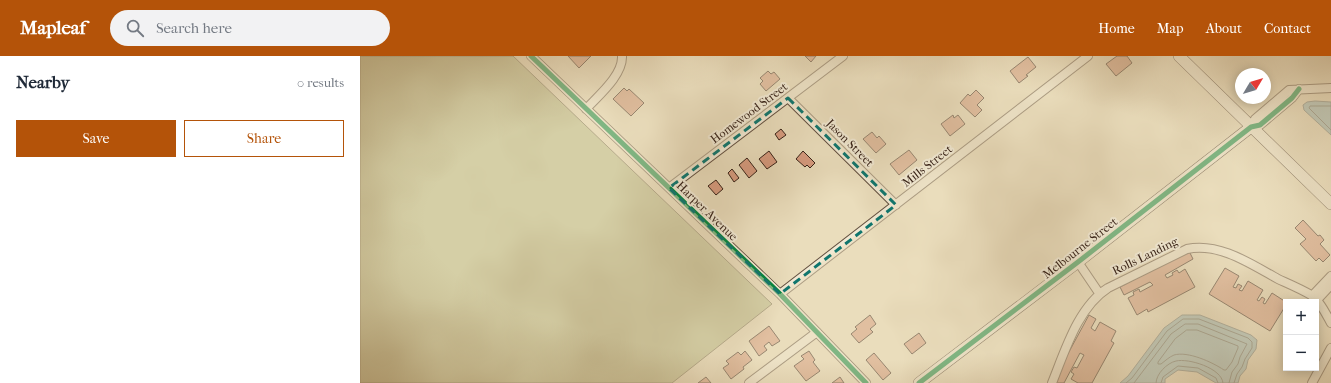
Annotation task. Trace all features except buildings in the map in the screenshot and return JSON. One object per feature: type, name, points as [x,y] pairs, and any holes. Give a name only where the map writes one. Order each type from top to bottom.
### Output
[{"type":"street","name":"Harper Avenue","points":[[531,56],[780,294],[866,383]]},
{"type":"street","points":[[586,109],[616,76],[621,67],[622,56]]},
{"type":"street","name":"Homewood Street","points":[[669,188],[843,56]]},
{"type":"street","name":"Mills Street","points":[[780,294],[1088,56]]},
{"type":"street","points":[[1179,56],[1331,204]]},
{"type":"street","points":[[1252,127],[1260,125],[1292,98],[1299,89],[1331,88]]},
{"type":"street","name":"Jason Street","points":[[788,98],[896,205]]},
{"type":"street","name":"Melbourne Street","points":[[919,383],[1252,127]]},
{"type":"street","name":"Rolls Landing","points":[[1052,383],[1067,345],[1078,323],[1099,293],[1187,249],[1198,247],[1211,248],[1233,255],[1314,298],[1331,323]]},
{"type":"street","points":[[1078,262],[1099,293]]},
{"type":"street","points":[[1314,298],[1331,276]]},
{"type":"street","points":[[1314,298],[1331,286]]},
{"type":"street","points":[[749,383],[817,332]]},
{"type":"street","points":[[1312,383],[1331,348]]},
{"type":"highlighted area","points":[[788,98],[896,205],[780,294],[669,188]]},
{"type":"green space","points":[[360,56],[513,56],[772,304],[672,383],[360,383]]},
{"type":"water","points":[[1307,102],[1331,102],[1331,135],[1304,110],[1303,105]]},
{"type":"water","points":[[1182,315],[1200,315],[1251,335],[1257,340],[1256,349],[1248,360],[1246,369],[1240,376],[1238,383],[1216,383],[1197,372],[1178,370],[1165,379],[1165,383],[1120,383],[1128,376],[1164,328]]},
{"type":"cycle path","points":[[531,56],[780,294],[866,383]]},
{"type":"cycle path","points":[[919,383],[1078,262],[1251,127],[1260,125],[1292,98],[1299,89]]}]
